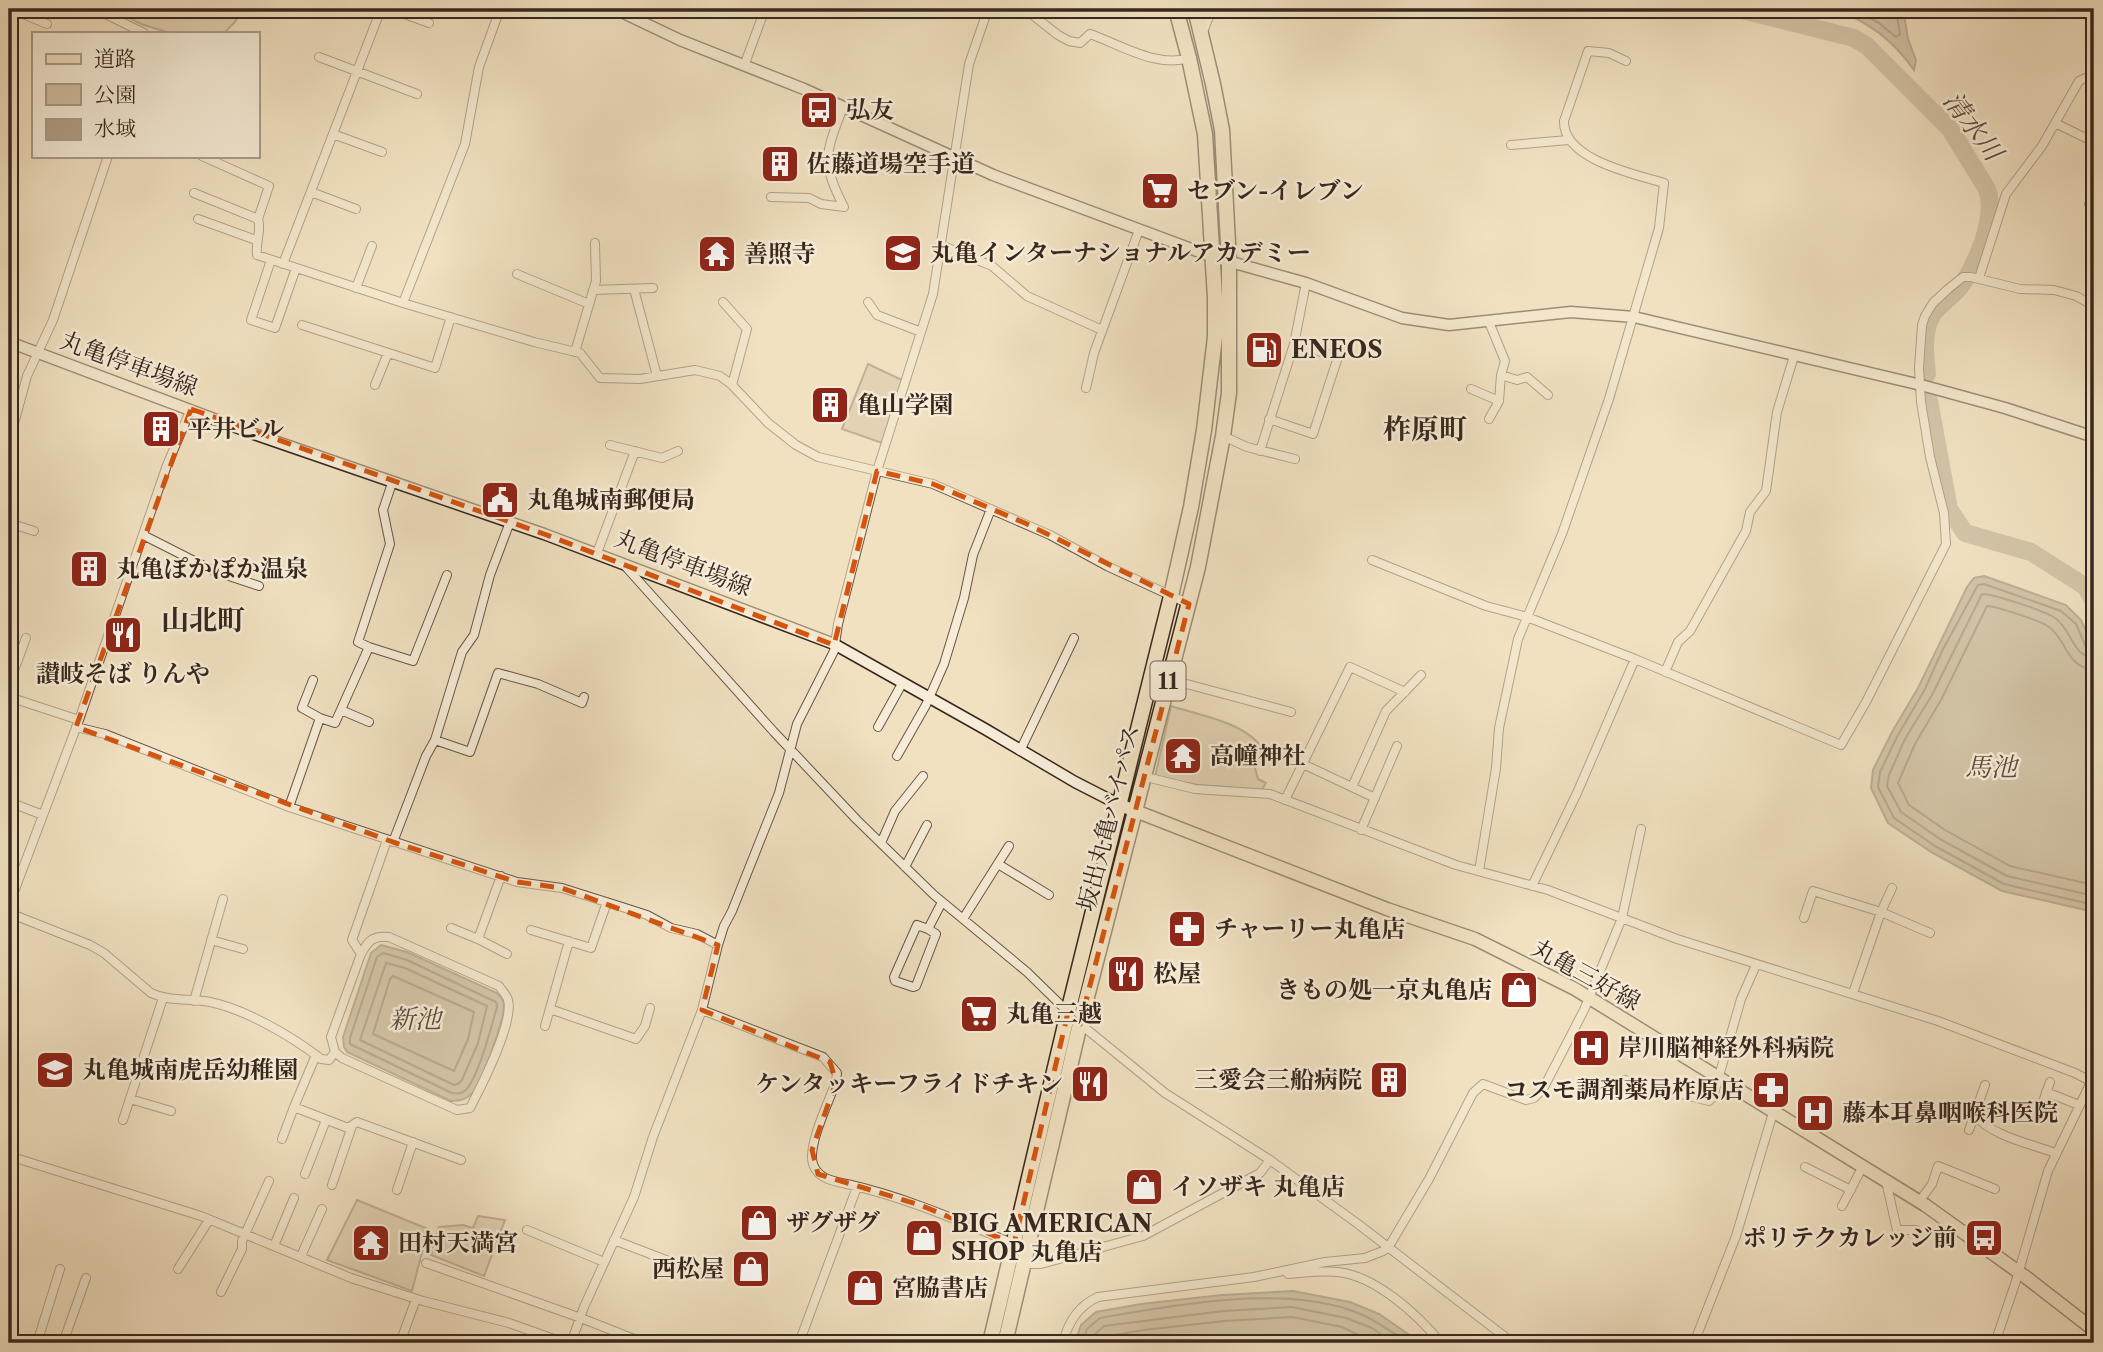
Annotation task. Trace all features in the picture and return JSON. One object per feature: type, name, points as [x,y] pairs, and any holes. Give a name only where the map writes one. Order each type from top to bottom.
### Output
[{"type":"highway","name":"坂出丸亀バイパス","points":[[990,1343],[1068,1012],[1171,596],[1191,507],[1210,385],[1215,337],[1205,134],[1189,58],[1175,9]]},
{"type":"highway","name":"坂出丸亀バイパス","points":[[1005,1343],[1080,1024],[1142,776],[1189,604],[1209,516],[1223,436],[1228,393],[1229,262],[1222,130],[1195,9]]},
{"type":"main road","name":"丸亀三好線","points":[[1120,805],[1375,904],[1475,939],[1588,998],[1919,1202],[2019,1272],[2094,1330]]},
{"type":"street","points":[[13,9],[47,24]]},
{"type":"street","points":[[95,9],[143,32]]},
{"type":"street","points":[[284,264],[381,9]]},
{"type":"street","points":[[391,9],[429,23]]},
{"type":"street","points":[[403,303],[465,144],[479,67],[500,9]]},
{"type":"street","points":[[615,9],[680,40],[804,89],[954,159],[1213,257],[1306,283],[1402,318],[1449,324],[1571,312],[1634,317],[1921,385],[2005,408],[2094,437]]},
{"type":"street","points":[[744,66],[765,9]]},
{"type":"street","points":[[571,1343],[634,1197],[653,1137],[702,1010],[718,945],[779,793],[797,724],[834,651],[877,471],[933,294],[968,64],[988,9]]},
{"type":"street","points":[[1025,9],[1069,41],[1080,43],[1090,34],[1125,50],[1179,61],[1189,58]]},
{"type":"street","points":[[1202,36],[1212,9]]},
{"type":"street","points":[[1479,871],[1496,768],[1499,728],[1518,639],[1578,488],[1634,317],[1659,228],[1664,183],[1605,166],[1568,140],[1564,131],[1564,121],[1588,51],[1609,53],[1626,61]]},
{"type":"street","points":[[319,57],[417,94]]},
{"type":"street","points":[[1372,560],[1486,606],[1527,617],[1635,659],[1841,745],[1866,702],[1946,544],[1944,513],[1930,457],[1921,402],[1919,368],[1925,316],[1948,289],[1971,277],[2006,194],[2042,146],[2079,81],[2093,78]]},
{"type":"street","points":[[771,197],[809,198],[821,204],[844,207],[830,178],[827,154],[842,107]]},
{"type":"street","points":[[2055,123],[2094,142]]},
{"type":"street","points":[[333,134],[382,152]]},
{"type":"street","points":[[1511,145],[1568,140]]},
{"type":"street","points":[[9,442],[12,421],[27,376],[72,267],[107,158]]},
{"type":"street","points":[[206,158],[269,186],[258,219],[261,226],[256,240],[257,255],[403,303],[580,353],[600,378],[640,379],[695,370],[720,376],[768,423],[796,445],[818,457],[933,484],[1050,535],[1107,566],[1189,604]]},
{"type":"street","points":[[311,192],[356,209]]},
{"type":"street","points":[[194,194],[258,219]]},
{"type":"street","points":[[198,219],[256,240]]},
{"type":"street","points":[[1086,388],[1094,353],[1139,230]]},
{"type":"street","points":[[575,352],[596,281],[595,243]]},
{"type":"street","points":[[941,245],[992,266],[1027,296],[1102,330]]},
{"type":"street","points":[[356,288],[372,246]]},
{"type":"street","points":[[271,260],[251,320],[275,328],[296,268]]},
{"type":"street","points":[[517,274],[589,304]]},
{"type":"street","points":[[1971,277],[2020,289],[2054,290],[2076,296],[2094,306]]},
{"type":"street","points":[[1260,451],[1294,344],[1306,283]]},
{"type":"street","points":[[593,290],[653,288]]},
{"type":"street","points":[[634,289],[657,376]]},
{"type":"street","points":[[723,302],[747,329],[732,385]]},
{"type":"street","points":[[868,302],[877,315],[921,332]]},
{"type":"street","points":[[302,325],[435,368],[451,317]]},
{"type":"street","points":[[1489,322],[1505,361],[1499,401],[1489,419]]},
{"type":"street","name":"丸亀停車場線","points":[[9,342],[254,434],[597,553],[834,645],[1120,805]]},
{"type":"street","points":[[1269,419],[1313,434],[1338,357],[1294,344]]},
{"type":"street","points":[[375,385],[388,353]]},
{"type":"street","points":[[1665,672],[1678,642],[1689,631],[1746,531],[1750,512],[1766,491],[1777,412],[1794,356]]},
{"type":"street","points":[[1501,375],[1517,380],[1527,377],[1548,395]]},
{"type":"street","points":[[1471,389],[1499,401]]},
{"type":"street","points":[[9,905],[77,723],[167,465],[191,409]]},
{"type":"street","points":[[1223,436],[1260,451],[1295,459]]},
{"type":"street","points":[[610,445],[662,457],[678,451]]},
{"type":"street","points":[[597,553],[635,451]]},
{"type":"street","points":[[393,482],[383,510],[390,544],[358,642],[413,661],[447,575]]},
{"type":"street","points":[[897,756],[944,664],[964,598],[975,547],[991,509]]},
{"type":"street","points":[[360,954],[352,940],[390,841],[435,740],[462,652],[474,635],[490,575],[509,522]]},
{"type":"street","points":[[9,523],[34,531]]},
{"type":"street","points":[[143,535],[214,571],[260,586]]},
{"type":"street","points":[[621,562],[791,750],[881,843],[942,902],[1027,972],[1080,1024],[1165,1093],[1270,1160],[1513,1343]]},
{"type":"street","points":[[9,684],[26,638]]},
{"type":"street","points":[[1020,751],[1074,638]]},
{"type":"street","points":[[313,680],[302,708],[335,723],[369,647]]},
{"type":"street","points":[[11,649],[20,653]]},
{"type":"street","points":[[1532,886],[1577,793],[1635,659]]},
{"type":"street","points":[[1285,800],[1350,667],[1405,692]]},
{"type":"street","points":[[435,740],[470,752],[498,673],[538,684],[582,703],[584,698]]},
{"type":"street","points":[[1352,787],[1386,711],[1421,675]]},
{"type":"street","points":[[1168,679],[1291,712]]},
{"type":"street","points":[[878,727],[903,682]]},
{"type":"street","points":[[9,697],[289,807],[517,882],[562,888],[607,902],[647,915],[671,928],[696,934],[718,945]]},
{"type":"street","points":[[341,710],[369,722]]},
{"type":"street","points":[[289,807],[320,718]]},
{"type":"street","points":[[1361,830],[1397,746]]},
{"type":"street","points":[[1303,764],[1375,798]]},
{"type":"street","points":[[881,843],[895,811],[923,776]]},
{"type":"street","points":[[1142,776],[1195,789],[1270,794],[1455,865],[1548,890],[1677,939],[1938,1021],[2093,1082],[2055,1153],[1995,1343]]},
{"type":"street","points":[[9,802],[43,815]]},
{"type":"street","points":[[905,867],[927,825]]},
{"type":"street","points":[[1254,1277],[1325,1262],[1365,1258],[1388,1248],[1429,1179],[1473,1093],[1483,1084],[1526,1100],[1534,1098],[1543,1089],[1588,998],[1622,918],[1642,829]]},
{"type":"street","points":[[962,919],[1009,846]]},
{"type":"street","points":[[998,864],[1049,895]]},
{"type":"street","points":[[478,940],[501,876]]},
{"type":"street","points":[[1853,993],[1892,888]]},
{"type":"street","points":[[1804,918],[1813,891],[1881,912],[1930,933]]},
{"type":"street","points":[[194,1001],[223,899]]},
{"type":"street","points":[[531,930],[591,948],[607,902]]},
{"type":"street","points":[[928,929],[942,902]]},
{"type":"street","points":[[9,913],[90,945],[104,953],[152,993],[163,998],[233,1008],[321,1059],[329,1060],[335,1052]]},
{"type":"street","points":[[918,925],[928,929],[936,934],[916,986],[895,981],[894,977],[918,925]]},
{"type":"street","points":[[450,928],[507,954]]},
{"type":"street","points":[[378,936],[389,937],[499,986],[508,998],[509,1008],[495,1058],[470,1108],[457,1110],[342,1058],[335,1052],[331,1037],[360,954],[368,941],[378,936]]},
{"type":"street","points":[[211,940],[243,949]]},
{"type":"street","points":[[545,1026],[569,941]]},
{"type":"street","points":[[1625,1080],[1709,1101],[1713,1097],[1741,999],[1756,965]]},
{"type":"street","points":[[123,1120],[163,998]]},
{"type":"street","points":[[550,1009],[636,1039],[645,1026],[650,1008]]},
{"type":"street","points":[[702,1010],[830,1062],[837,1073],[836,1082],[811,1158],[818,1174],[828,1180],[920,1205],[1014,1244]]},
{"type":"street","points":[[282,1139],[316,1055]]},
{"type":"street","points":[[2043,1102],[2050,1082]]},
{"type":"street","points":[[1969,1130],[1985,1085]]},
{"type":"street","points":[[2046,1092],[2079,1105]]},
{"type":"street","points":[[130,1099],[172,1111]]},
{"type":"street","points":[[293,1107],[348,1128],[357,1122],[461,1160]]},
{"type":"street","points":[[1694,1343],[1736,1236],[1773,1113]]},
{"type":"street","points":[[1974,1115],[1983,1125],[1999,1133],[2055,1153]]},
{"type":"street","points":[[305,1174],[326,1120]]},
{"type":"street","points":[[332,1185],[352,1126]]},
{"type":"street","points":[[397,1189],[413,1142]]},
{"type":"street","points":[[9,1156],[209,1220],[351,1278],[416,1299],[509,1323],[565,1343]]},
{"type":"street","points":[[1025,1264],[1041,1264],[1143,1236],[1261,1173],[1270,1160]]},
{"type":"street","points":[[1954,1173],[1958,1163]]},
{"type":"street","points":[[1842,1206],[1863,1166]]},
{"type":"street","points":[[1919,1202],[1932,1184],[1938,1166],[1995,1189]]},
{"type":"street","points":[[1805,1167],[1851,1190]]},
{"type":"street","points":[[221,1292],[242,1249],[245,1234],[269,1181]]},
{"type":"street","points":[[1886,1181],[1897,1230],[1916,1230]]},
{"type":"street","points":[[799,1343],[857,1186]]},
{"type":"street","points":[[274,1246],[294,1198]]},
{"type":"street","points":[[302,1256],[322,1209]]},
{"type":"street","points":[[178,1269],[209,1220]]},
{"type":"street","points":[[527,1230],[604,1262]]},
{"type":"street","points":[[614,1240],[705,1275]]},
{"type":"street","points":[[426,1263],[644,1343]]},
{"type":"street","points":[[37,1343],[60,1269]]},
{"type":"street","points":[[1063,1343],[1078,1311],[1087,1302],[1098,1297],[1254,1277],[1340,1272],[1362,1279],[1398,1300],[1414,1313],[1441,1343]]},
{"type":"street","points":[[63,1343],[86,1278]]},
{"type":"street","points":[[400,1343],[416,1299]]},
{"type":"highlighted area","points":[[191,409],[544,534],[834,645],[877,471],[933,484],[1027,524],[1189,604],[1080,1024],[1068,1012],[1014,1244],[920,1205],[818,1174],[812,1150],[836,1082],[830,1062],[702,1010],[718,945],[562,888],[517,882],[393,842],[76,727]]},
{"type":"green space","points":[[113,9],[242,9],[225,32],[167,32],[141,24]]},
{"type":"green space","points":[[868,364],[902,380],[882,443],[842,429]]},
{"type":"green space","points":[[1171,706],[1222,721],[1256,741],[1263,750],[1255,768],[1258,779],[1266,783],[1262,790],[1198,785],[1155,777]]},
{"type":"green space","points":[[357,1200],[428,1229],[412,1291],[327,1260]]},
{"type":"green space","points":[[478,1216],[505,1220],[484,1276],[431,1255],[439,1227],[463,1225],[473,1228]]},
{"type":"water","points":[[1833,9],[1903,9],[1908,39],[1916,60],[1914,70],[1898,50],[1878,33],[1857,19]]},
{"type":"water","name":"馬池","points":[[1984,576],[2066,605],[2081,620],[2094,648],[2094,912],[2002,891],[1931,852],[1888,823],[1871,788],[1873,770],[1918,688],[1967,587],[1974,578]]},
{"type":"water","name":"新池","points":[[381,945],[407,952],[497,993],[502,999],[503,1014],[492,1050],[479,1084],[467,1097],[451,1101],[347,1052],[344,1047],[343,1037],[371,953]]},
{"type":"water","points":[[1293,1291],[1350,1302],[1379,1314],[1421,1343],[1075,1343],[1081,1325],[1096,1312],[1222,1295]]},
{"type":"waterway","name":"清水川","points":[[1738,9],[1854,38],[1867,46],[1950,129],[1987,189],[1989,212],[1979,253],[1960,287],[1936,310],[1927,327],[1927,374]]},
{"type":"waterway","name":"清水川","points":[[1929,401],[1949,509],[1965,533],[2031,552],[2086,587],[2094,602]]},
{"type":"place","name":"弘友","points":[[819,110]]},
{"type":"place","name":"佐藤道場空手道","points":[[780,164]]},
{"type":"place","name":"セブン-イレブン","points":[[1160,191]]},
{"type":"place","name":"丸亀インターナショナルアカデミー","points":[[903,253]]},
{"type":"place","name":"善照寺","points":[[717,254]]},
{"type":"place","name":"ENEOS","points":[[1264,350]]},
{"type":"place","name":"亀山学園","points":[[830,405]]},
{"type":"place","name":"平井ビル","points":[[161,429]]},
{"type":"place","name":"丸亀城南郵便局","points":[[500,500]]},
{"type":"place","name":"丸亀ぽかぽか温泉","points":[[89,569]]},
{"type":"place","name":"讃岐そば りんや","points":[[123,635]]},
{"type":"place","name":"高幢神社","points":[[1183,756]]},
{"type":"place","name":"チャーリー丸亀店","points":[[1187,929]]},
{"type":"place","name":"松屋","points":[[1126,974]]},
{"type":"place","name":"きもの処一京丸亀店","points":[[1519,990]]},
{"type":"place","name":"丸亀三越","points":[[979,1014]]},
{"type":"place","name":"岸川脳神経外科病院","points":[[1591,1048]]},
{"type":"place","name":"丸亀城南虎岳幼稚園","points":[[55,1070]]},
{"type":"place","name":"三愛会三船病院","points":[[1389,1080]]},
{"type":"place","name":"ケンタッキーフライドチキン","points":[[1090,1084]]},
{"type":"place","name":"コスモ調剤薬局柞原店","points":[[1771,1090]]},
{"type":"place","name":"藤本耳鼻咽喉科医院","points":[[1815,1113]]},
{"type":"place","name":"イソザキ 丸亀店","points":[[1144,1187]]},
{"type":"place","name":"ザグザグ","points":[[759,1223]]},
{"type":"place","name":"BIG AMERICAN SHOP 丸亀店","points":[[924,1238]]},
{"type":"place","name":"ポリテクカレッジ前","points":[[1984,1238]]},
{"type":"place","name":"田村天満宮","points":[[371,1243]]},
{"type":"place","name":"西松屋","points":[[751,1269]]},
{"type":"place","name":"宮脇書店","points":[[865,1288]]},
{"type":"district","name":"柞原町","points":[[1425,429]]},
{"type":"district","name":"山北町","points":[[203,620]]}]
